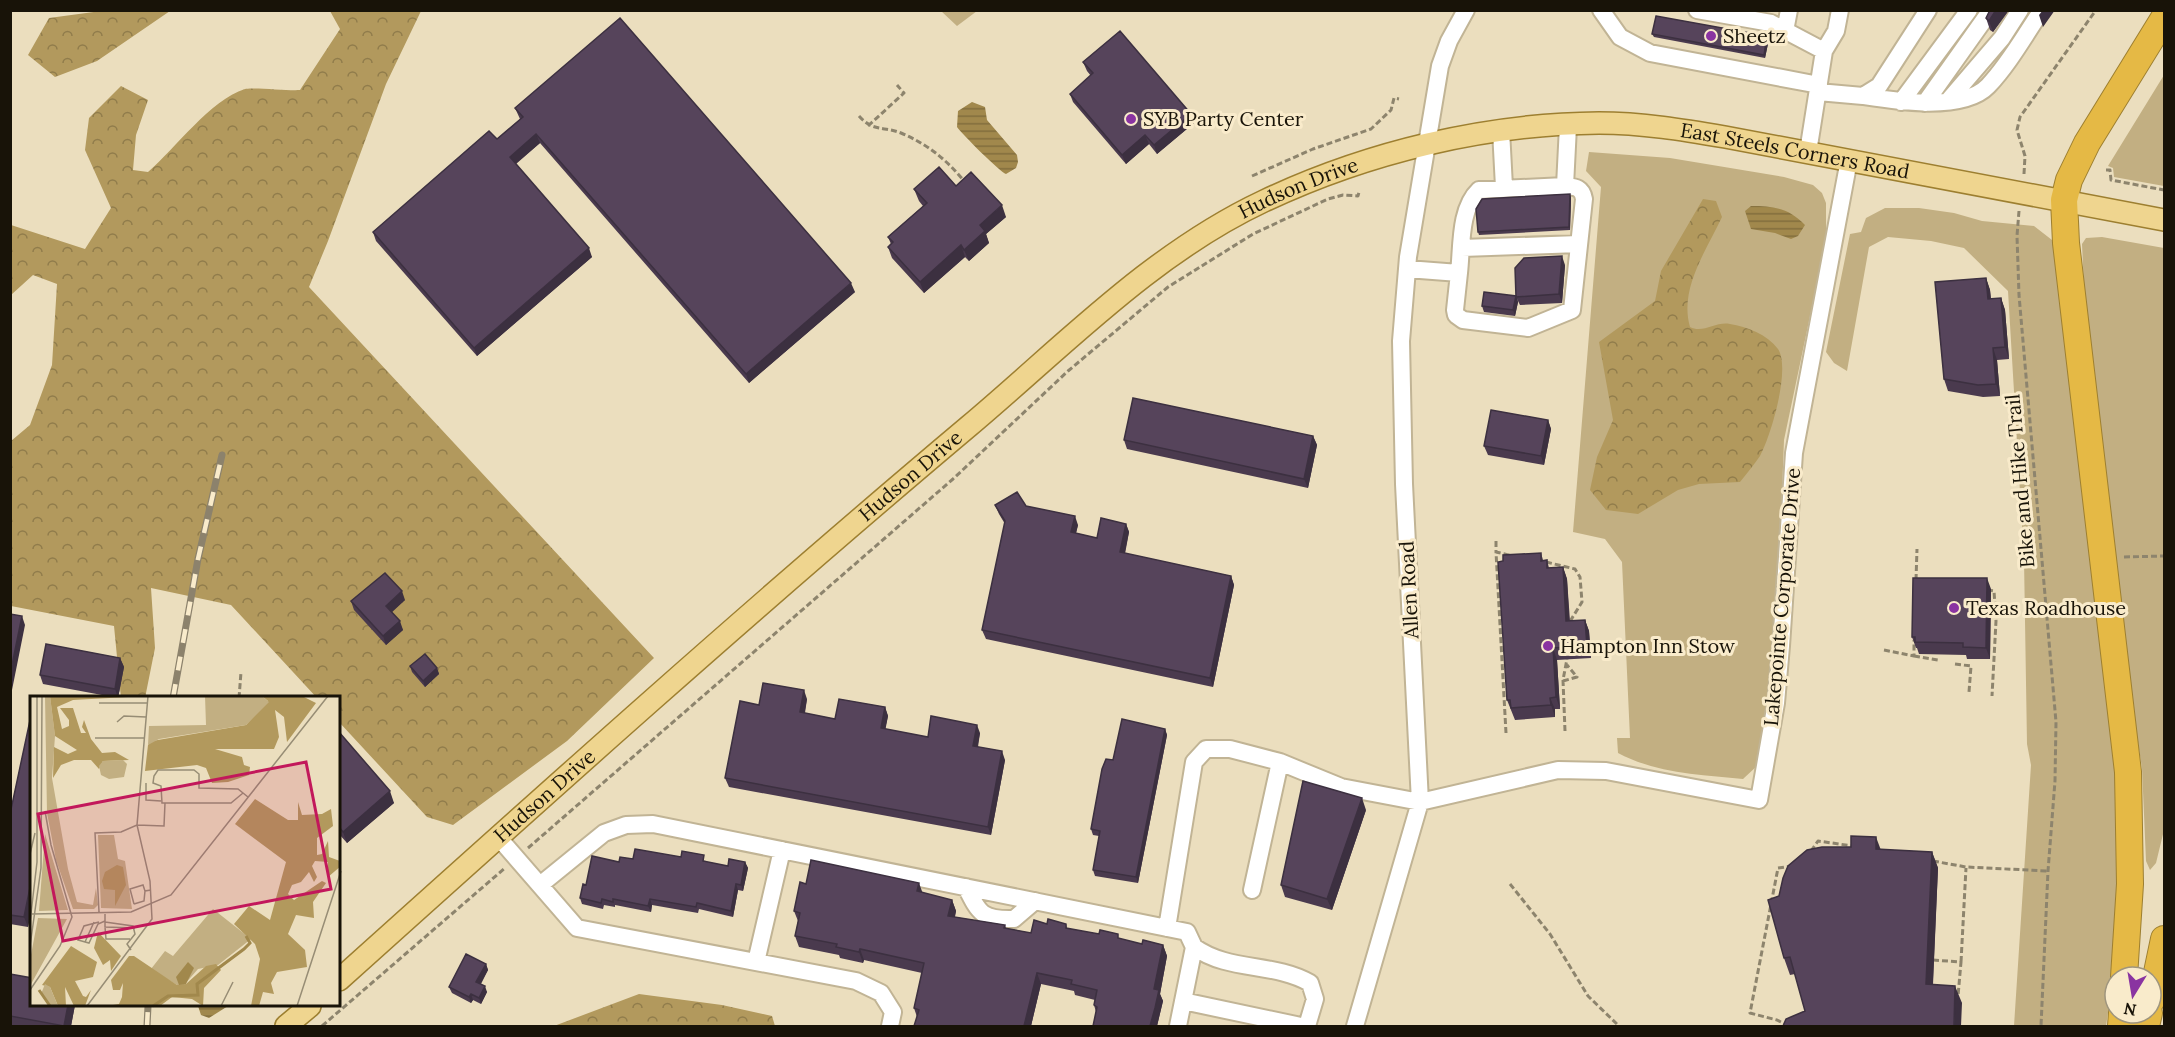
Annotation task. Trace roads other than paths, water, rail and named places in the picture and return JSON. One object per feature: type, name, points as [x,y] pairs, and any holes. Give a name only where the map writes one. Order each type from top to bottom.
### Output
[{"type":"highway","points":[[2125,965],[2129,914],[2129,802],[2066,243],[2064,200],[2069,180],[2087,143],[2164,18]]},
{"type":"highway","points":[[2159,965],[2164,939]]},
{"type":"main road","name":"East Steels Corners Road","points":[[1425,146],[1474,132],[1599,123],[1666,127],[2164,220]]},
{"type":"main road","name":"Hudson Drive","points":[[340,979],[850,526],[1148,273],[1206,232],[1263,202],[1317,179],[1425,146]]},
{"type":"main road","points":[[286,1026],[308,1007]]},
{"type":"street","points":[[1425,146],[1440,66],[1449,41],[1466,10]]},
{"type":"street","points":[[1601,10],[1620,37],[1650,53],[1818,89],[1901,102],[1925,103],[1959,100],[1987,88],[2042,10]]},
{"type":"street","points":[[1697,10],[1771,23],[1824,51]]},
{"type":"street","points":[[1785,31],[1789,10]]},
{"type":"street","points":[[1808,152],[1824,51],[1836,31],[1840,10]]},
{"type":"street","points":[[1863,96],[1879,86],[1928,10]]},
{"type":"street","points":[[1901,102],[1969,10]]},
{"type":"street","points":[[1925,103],[1990,10]]},
{"type":"street","points":[[1948,101],[2001,38],[2020,10]]},
{"type":"street","points":[[1565,186],[1568,126]]},
{"type":"street","points":[[1501,130],[1504,187]]},
{"type":"street","name":"Allen Road","points":[[1355,1026],[1420,802],[1401,386],[1401,340],[1407,269],[1425,146]]},
{"type":"street","name":"Lakepointe Corporate Drive","points":[[1420,802],[1558,770],[1606,771],[1759,800],[1780,658],[1794,453],[1849,160]]},
{"type":"street","points":[[1565,186],[1578,188],[1583,192],[1572,310],[1528,328],[1459,318],[1455,310],[1467,208],[1471,198],[1479,190],[1504,187],[1565,186]]},
{"type":"street","points":[[1462,248],[1579,244]]},
{"type":"street","points":[[1407,269],[1460,273]]},
{"type":"street","points":[[1167,928],[1194,762],[1206,749],[1230,749],[1280,762],[1341,787],[1420,802]]},
{"type":"street","points":[[1252,890],[1280,762]]},
{"type":"street","points":[[540,885],[604,833],[626,825],[653,824],[1187,932],[1194,947],[1210,958],[1295,974],[1310,983],[1315,999],[1307,1026]]},
{"type":"street","points":[[498,837],[578,928],[856,981],[881,993],[893,1012],[890,1026]]},
{"type":"street","points":[[756,962],[782,850]]},
{"type":"street","points":[[966,887],[977,911],[986,916],[1014,919],[1035,901]]},
{"type":"street","points":[[1178,1026],[1194,947]]},
{"type":"street","points":[[1183,1001],[1301,1026]]},
{"type":"railway","points":[[173,696],[198,559],[222,455]]},
{"type":"railway","points":[[147,1026],[148,1007]]},
{"type":"place","name":"Sheetz","points":[[1711,36]]},
{"type":"place","name":"SYB Party Center","points":[[1131,119]]},
{"type":"place","name":"Texas Roadhouse","points":[[1954,608]]},
{"type":"place","name":"Hampton Inn Stow","points":[[1548,646]]}]
